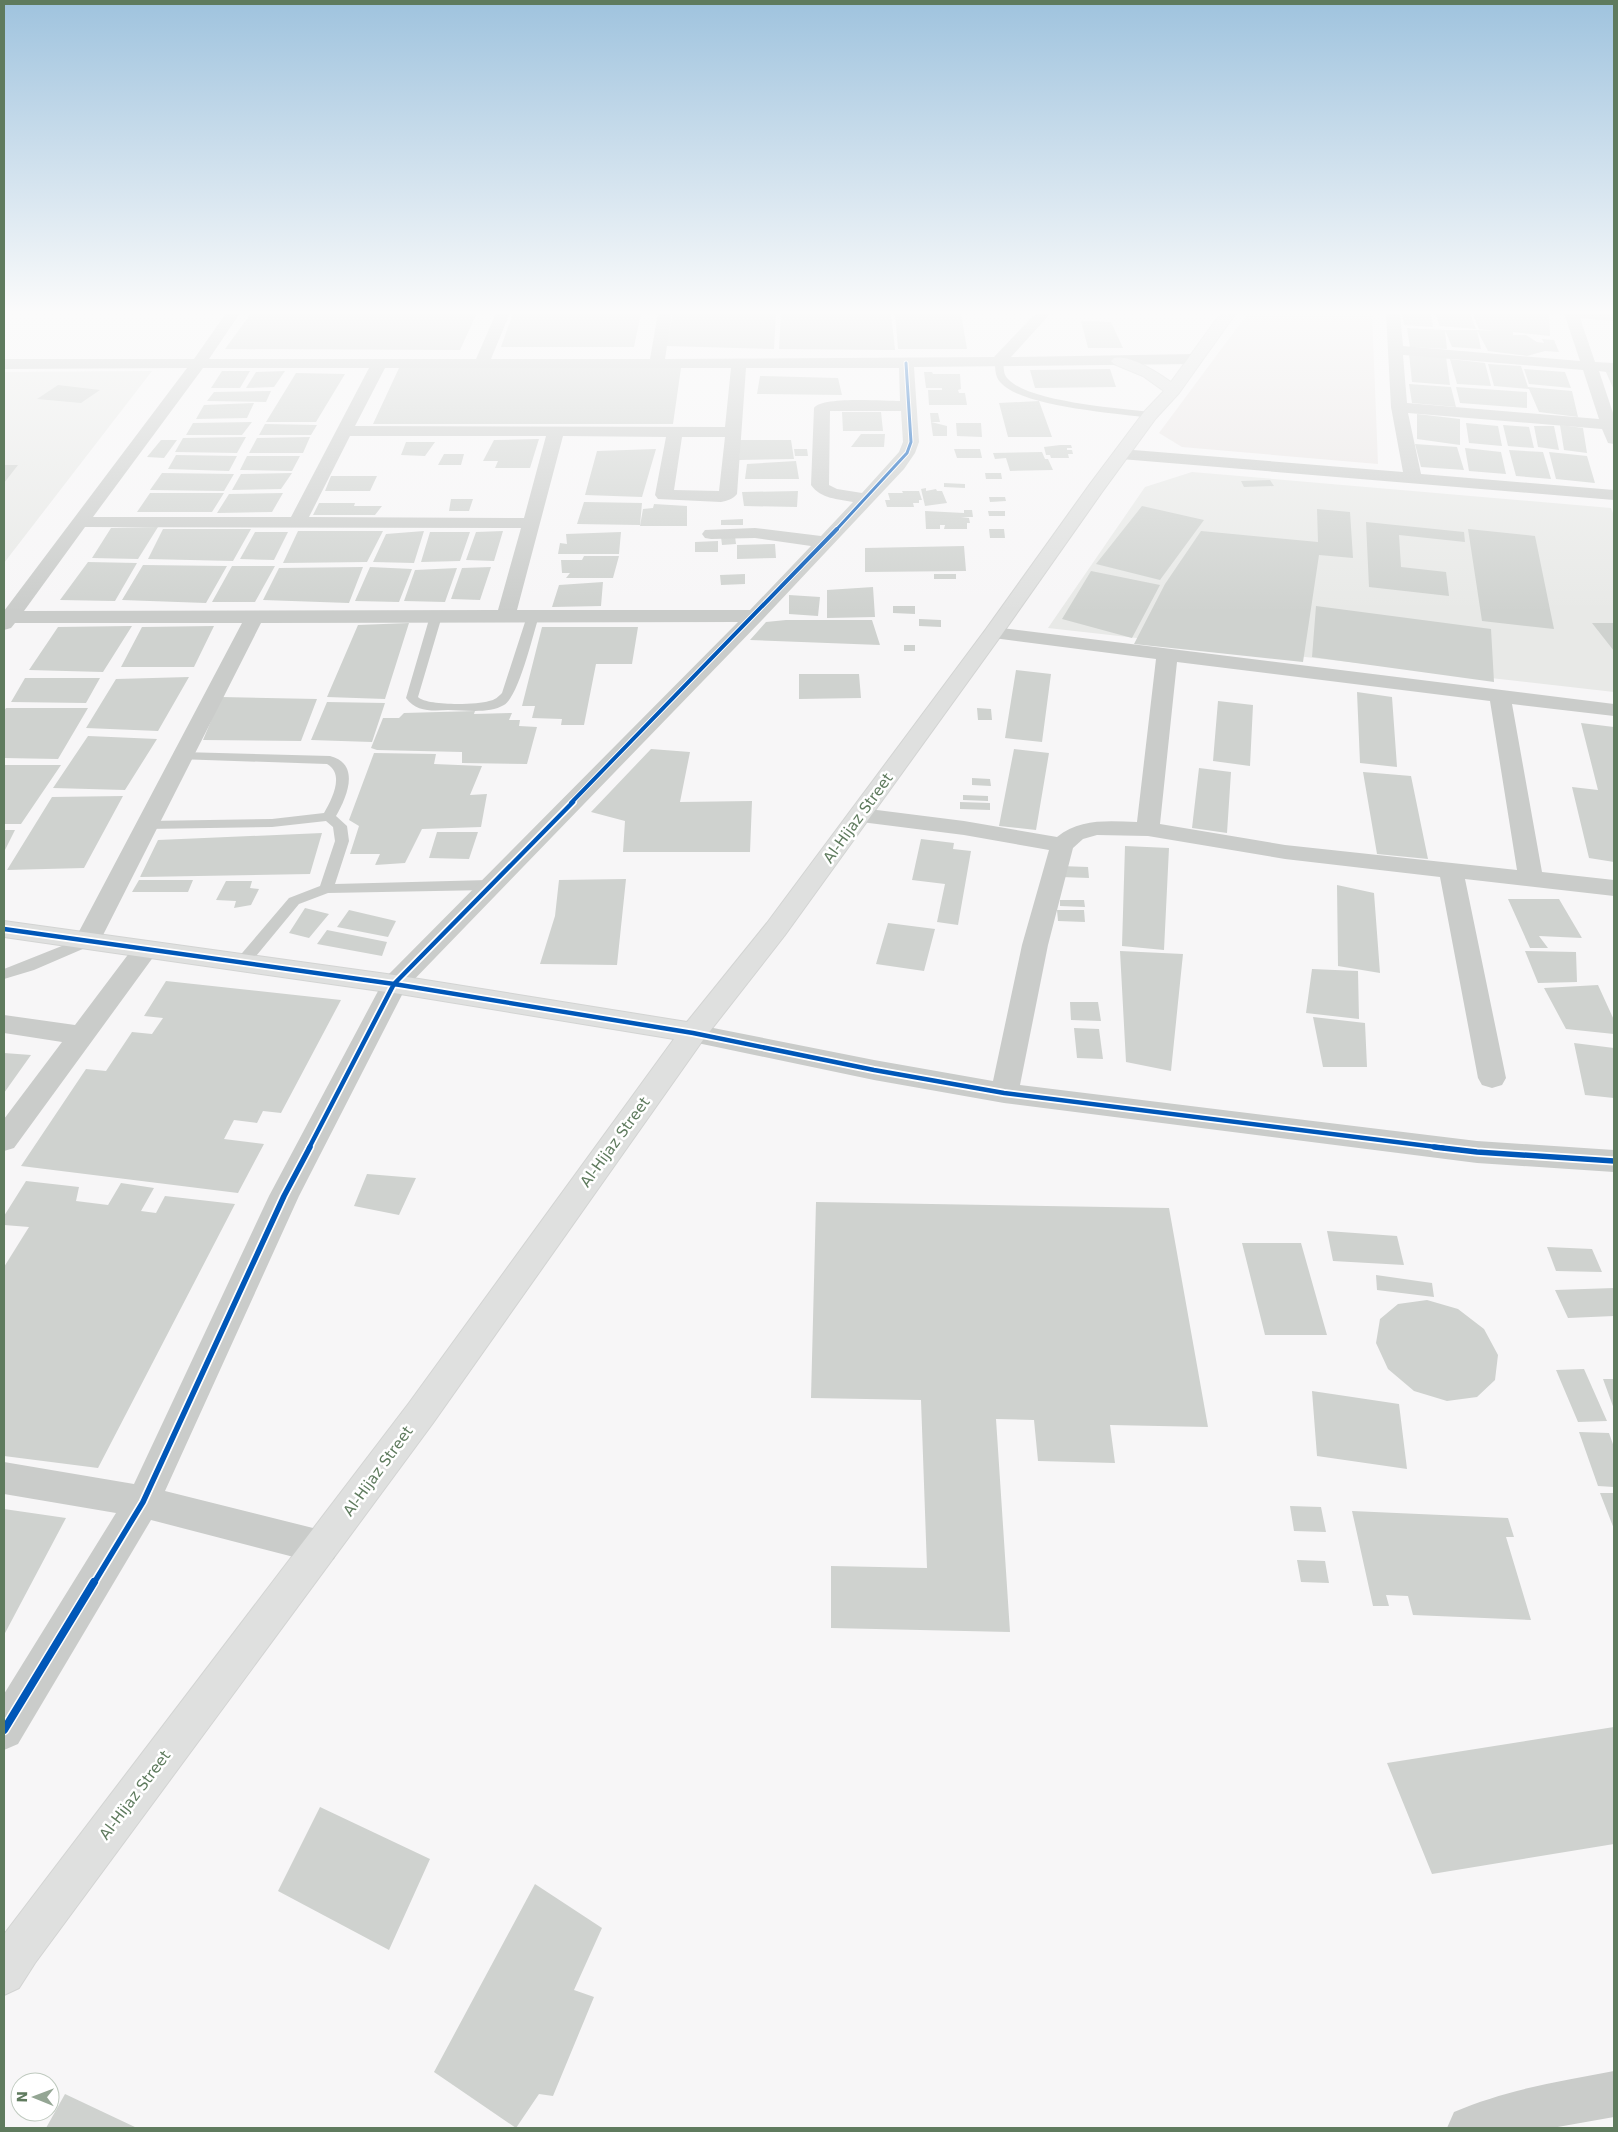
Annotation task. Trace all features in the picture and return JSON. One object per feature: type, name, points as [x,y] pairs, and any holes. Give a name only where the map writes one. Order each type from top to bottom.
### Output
[{"type":"main road","name":"Al-Hijaz Street","points":[[9,1954],[321,1548],[693,1033],[776,929],[1152,412]]},
{"type":"main road","points":[[4,929],[394,984],[693,1033]]},
{"type":"street","points":[[5,620],[161,412]]},
{"type":"street","points":[[297,522],[355,412]]},
{"type":"street","points":[[675,432],[664,495],[721,497],[728,494],[735,412]]},
{"type":"street","points":[[822,412],[820,485],[832,493],[867,499]]},
{"type":"street","points":[[4,1730],[143,1502],[284,1196],[394,984],[755,616],[867,499],[907,453],[911,442],[909,412]]},
{"type":"street","points":[[1400,412],[1413,479]]},
{"type":"street","points":[[1452,412],[1613,429],[1606,412]]},
{"type":"street","points":[[346,431],[733,432]]},
{"type":"street","points":[[506,616],[556,431]]},
{"type":"street","points":[[1121,454],[1614,495]]},
{"type":"street","points":[[79,522],[532,523]]},
{"type":"street","points":[[711,534],[755,533],[826,542]]},
{"type":"street","points":[[5,620],[255,616],[755,616]]},
{"type":"street","points":[[87,941],[255,616]]},
{"type":"street","points":[[993,633],[1614,710]]},
{"type":"street","points":[[1148,829],[1167,656]]},
{"type":"street","points":[[1500,697],[1531,880]]},
{"type":"street","points":[[861,814],[964,828],[1062,845]]},
{"type":"street","points":[[1004,1093],[1035,945],[1062,845],[1075,834],[1096,828],[1148,829],[1285,852],[1614,888]]},
{"type":"street","points":[[1451,871],[1492,1078]]},
{"type":"street","points":[[4,1140],[146,950]]},
{"type":"street","points":[[4,1024],[82,1035]]},
{"type":"street","points":[[693,1033],[874,1070],[1004,1093],[1477,1152],[1614,1161]]},
{"type":"street","points":[[4,1478],[143,1502],[321,1548]]},
{"type":"street","points":[[1470,2128],[1533,2109],[1614,2094]]},
{"type":"lane","points":[[1134,412],[1150,415]]},
{"type":"lane","points":[[436,616],[412,698],[418,704],[432,707],[488,706],[500,702],[508,694],[533,616]]},
{"type":"lane","points":[[182,756],[330,760],[340,767],[343,775],[339,799],[329,816]]},
{"type":"lane","points":[[147,825],[272,823],[329,816],[340,826],[342,841],[326,889]]},
{"type":"lane","points":[[242,963],[294,901],[326,889],[489,886]]},
{"type":"lane","points":[[4,974],[29,966],[87,941]]},
{"type":"shaded area","points":[[4,412],[120,412],[4,563]]},
{"type":"shaded area","points":[[1174,412],[1376,412],[1378,464],[1182,447],[1159,433]]},
{"type":"shaded area","points":[[1192,472],[1611,508],[1614,516],[1614,692],[1048,628],[1145,487]]},
{"type":"building","points":[[200,412],[250,412],[247,418],[196,419]]},
{"type":"building","points":[[272,412],[322,412],[316,422],[266,422]]},
{"type":"building","points":[[378,412],[675,412],[673,424],[373,424]]},
{"type":"building","points":[[842,412],[881,412],[883,431],[843,431]]},
{"type":"building","points":[[1002,412],[1043,412],[1052,437],[1008,437]]},
{"type":"building","points":[[1543,412],[1577,412],[1578,417]]},
{"type":"building","points":[[930,413],[938,413],[940,422],[931,422]]},
{"type":"building","points":[[1417,414],[1460,419],[1460,445],[1417,439]]},
{"type":"building","points":[[252,422],[242,435],[186,435],[193,423]]},
{"type":"building","points":[[931,422],[947,426],[947,436],[933,436]]},
{"type":"building","points":[[956,423],[981,423],[982,437],[957,436]]},
{"type":"building","points":[[1466,423],[1498,426],[1502,446],[1469,443]]},
{"type":"building","points":[[265,424],[317,425],[311,435],[259,435]]},
{"type":"building","points":[[1503,425],[1529,427],[1534,448],[1508,446]]},
{"type":"building","points":[[1560,425],[1583,428],[1587,453],[1564,450]]},
{"type":"building","points":[[1534,426],[1554,426],[1559,450],[1538,447]]},
{"type":"building","points":[[861,434],[885,434],[884,447],[851,447]]},
{"type":"building","points":[[246,437],[237,453],[175,452],[183,438]]},
{"type":"building","points":[[310,437],[303,453],[249,453],[257,438]]},
{"type":"building","points":[[539,439],[530,468],[495,468],[498,461],[483,461],[494,440]]},
{"type":"building","points":[[161,440],[177,440],[164,458],[147,457]]},
{"type":"building","points":[[740,440],[791,440],[794,459],[739,460]]},
{"type":"building","points":[[406,442],[435,442],[425,456],[401,455]]},
{"type":"building","points":[[1415,444],[1457,447],[1464,470],[1421,467]]},
{"type":"building","points":[[1071,445],[1072,448],[1067,448],[1067,450],[1072,450],[1073,454],[1068,454],[1069,458],[1051,458],[1050,455],[1046,455],[1044,447]]},
{"type":"building","points":[[1465,448],[1501,452],[1506,474],[1469,471]]},
{"type":"building","points":[[656,449],[642,497],[585,495],[597,451]]},
{"type":"building","points":[[794,449],[807,449],[808,456],[795,456]]},
{"type":"building","points":[[954,449],[980,449],[982,458],[957,458]]},
{"type":"building","points":[[1509,450],[1543,452],[1551,479],[1516,476]]},
{"type":"building","points":[[1042,452],[1053,470],[1010,471],[1006,458],[995,459],[993,453]]},
{"type":"building","points":[[1549,452],[1587,456],[1595,483],[1556,479]]},
{"type":"building","points":[[444,454],[464,454],[461,465],[438,465]]},
{"type":"building","points":[[176,455],[237,456],[229,471],[168,469]]},
{"type":"building","points":[[247,456],[300,456],[292,471],[240,470]]},
{"type":"building","points":[[796,461],[799,479],[745,479],[747,464]]},
{"type":"building","points":[[4,465],[18,465],[4,483]]},
{"type":"building","points":[[162,473],[234,474],[224,491],[150,490]]},
{"type":"building","points":[[292,473],[281,489],[232,490],[241,474]]},
{"type":"building","points":[[985,473],[1001,473],[1002,479],[986,479]]},
{"type":"building","points":[[331,476],[377,476],[370,491],[325,491]]},
{"type":"building","points":[[1270,480],[1274,486],[1244,487],[1241,481]]},
{"type":"building","points":[[944,483],[965,484],[965,488],[944,487]]},
{"type":"building","points":[[926,488],[926,491],[936,489],[937,491],[942,491],[947,503],[925,506],[921,489]]},
{"type":"building","points":[[798,491],[797,507],[744,506],[742,492]]},
{"type":"building","points":[[902,491],[919,491],[922,500],[919,500],[919,503],[913,503],[914,507],[887,507],[885,500],[890,500],[888,493],[903,493]]},
{"type":"building","points":[[150,493],[224,493],[212,512],[137,512]]},
{"type":"building","points":[[283,493],[272,512],[217,513],[229,494]]},
{"type":"building","points":[[989,497],[1005,497],[1006,501],[990,502]]},
{"type":"building","points":[[451,499],[473,499],[469,511],[449,511]]},
{"type":"building","points":[[584,502],[642,503],[640,525],[577,524]]},
{"type":"building","points":[[319,503],[355,503],[354,506],[382,506],[375,515],[313,515]]},
{"type":"building","points":[[654,504],[687,506],[687,526],[640,526],[643,509],[653,508]]},
{"type":"building","points":[[1142,506],[1204,520],[1160,580],[1096,564]]},
{"type":"building","points":[[1317,509],[1350,512],[1353,558],[1319,555],[1303,662],[1134,644],[1165,584],[1201,531],[1318,542]]},
{"type":"building","points":[[964,510],[972,510],[973,517],[961,517],[969,518],[970,523],[967,523],[967,529],[944,529],[945,525],[940,525],[940,529],[926,529],[925,511],[964,513]]},
{"type":"building","points":[[988,511],[1005,511],[1005,516],[989,516]]},
{"type":"building","points":[[743,519],[743,525],[721,525],[721,520]]},
{"type":"building","points":[[1366,522],[1464,532],[1465,542],[1399,535],[1401,567],[1446,572],[1449,596],[1369,587]]},
{"type":"building","points":[[158,527],[138,559],[92,558],[111,528]]},
{"type":"building","points":[[163,529],[251,529],[233,561],[148,559]]},
{"type":"building","points":[[989,529],[1004,529],[1005,538],[990,538]]},
{"type":"building","points":[[1468,529],[1535,536],[1554,629],[1482,621]]},
{"type":"building","points":[[298,531],[383,531],[367,562],[283,563]]},
{"type":"building","points":[[424,531],[414,563],[373,562],[386,534]]},
{"type":"building","points":[[503,531],[494,561],[466,560],[476,532]]},
{"type":"building","points":[[255,532],[288,532],[274,560],[240,559]]},
{"type":"building","points":[[430,532],[470,532],[460,561],[421,562]]},
{"type":"building","points":[[621,532],[619,554],[558,554],[560,543],[567,544],[566,534]]},
{"type":"building","points":[[735,536],[736,544],[722,545],[721,537]]},
{"type":"building","points":[[718,541],[718,552],[695,552],[695,542]]},
{"type":"building","points":[[775,544],[776,558],[737,559],[737,545]]},
{"type":"building","points":[[964,546],[966,571],[865,572],[865,548]]},
{"type":"building","points":[[584,556],[619,556],[613,578],[566,578],[570,573],[562,573],[561,560],[582,560]]},
{"type":"building","points":[[88,562],[137,563],[115,601],[60,600]]},
{"type":"building","points":[[143,565],[227,566],[206,603],[122,600]]},
{"type":"building","points":[[232,566],[275,566],[255,602],[212,602]]},
{"type":"building","points":[[363,567],[349,603],[263,600],[279,568]]},
{"type":"building","points":[[370,567],[412,569],[399,602],[355,601]]},
{"type":"building","points":[[491,567],[480,600],[451,599],[462,568]]},
{"type":"building","points":[[457,568],[445,602],[404,601],[415,570]]},
{"type":"building","points":[[1091,571],[1160,585],[1132,638],[1062,619]]},
{"type":"building","points":[[745,574],[745,584],[721,585],[720,575]]},
{"type":"building","points":[[934,574],[956,574],[956,579],[934,579]]},
{"type":"building","points":[[603,582],[601,606],[552,607],[559,585]]},
{"type":"building","points":[[873,587],[875,617],[827,618],[827,590]]},
{"type":"building","points":[[789,595],[820,597],[818,616],[789,614]]},
{"type":"building","points":[[893,606],[915,606],[915,614],[893,613]]},
{"type":"building","points":[[1316,606],[1491,629],[1494,682],[1312,657]]},
{"type":"building","points":[[919,619],[941,620],[941,627],[919,626]]},
{"type":"building","points":[[786,620],[872,620],[880,645],[750,640],[766,622]]},
{"type":"building","points":[[409,623],[385,699],[327,697],[358,625]]},
{"type":"building","points":[[1592,623],[1614,623],[1614,651]]},
{"type":"building","points":[[132,626],[103,672],[29,670],[58,627]]},
{"type":"building","points":[[214,626],[194,667],[121,667],[142,627]]},
{"type":"building","points":[[542,627],[638,627],[632,664],[596,664],[584,725],[561,725],[562,719],[532,718],[535,706],[522,706]]},
{"type":"building","points":[[904,645],[915,645],[915,651],[904,651]]},
{"type":"building","points":[[1016,670],[1051,674],[1042,742],[1005,738]]},
{"type":"building","points":[[799,674],[859,674],[861,698],[799,699]]},
{"type":"building","points":[[189,677],[158,731],[86,728],[116,679]]},
{"type":"building","points":[[25,678],[100,678],[86,703],[11,702]]},
{"type":"building","points":[[1357,692],[1392,697],[1397,767],[1360,763]]},
{"type":"building","points":[[221,697],[317,699],[301,741],[203,740]]},
{"type":"building","points":[[1218,701],[1253,705],[1250,766],[1213,761]]},
{"type":"building","points":[[327,702],[385,703],[372,742],[311,740]]},
{"type":"building","points":[[6,708],[88,708],[58,759],[4,758],[4,711]]},
{"type":"building","points":[[977,708],[991,709],[992,720],[978,720]]},
{"type":"building","points":[[475,711],[474,714],[512,713],[509,720],[520,720],[519,726],[537,727],[527,764],[462,763],[462,752],[377,750],[371,748],[383,718],[399,718],[404,713]]},
{"type":"building","points":[[1581,723],[1614,727],[1614,862],[1589,858],[1572,787],[1598,790]]},
{"type":"building","points":[[88,736],[157,739],[125,790],[53,788]]},
{"type":"building","points":[[651,749],[690,752],[680,802],[752,801],[750,852],[623,852],[625,821],[591,812]]},
{"type":"building","points":[[1014,749],[1049,753],[1036,830],[999,826]]},
{"type":"building","points":[[374,753],[436,754],[434,764],[482,766],[470,795],[487,794],[481,827],[422,829],[405,863],[375,865],[380,854],[350,854],[359,826],[349,820]]},
{"type":"building","points":[[4,765],[61,765],[21,824],[4,824]]},
{"type":"building","points":[[1199,768],[1231,772],[1227,833],[1192,828]]},
{"type":"building","points":[[1363,772],[1411,776],[1428,859],[1377,854]]},
{"type":"building","points":[[972,778],[990,779],[991,786],[972,785]]},
{"type":"building","points":[[963,795],[988,796],[988,801],[963,800]]},
{"type":"building","points":[[123,796],[84,868],[7,870],[52,797]]},
{"type":"building","points":[[960,802],[990,803],[990,810],[960,809]]},
{"type":"building","points":[[4,830],[15,830],[4,852]]},
{"type":"building","points":[[437,832],[478,832],[469,859],[429,858]]},
{"type":"building","points":[[322,833],[310,874],[140,877],[158,840]]},
{"type":"building","points":[[921,839],[954,843],[953,849],[971,851],[958,925],[937,922],[945,884],[912,880]]},
{"type":"building","points":[[1125,846],[1169,848],[1164,950],[1122,946]]},
{"type":"building","points":[[1060,866],[1088,867],[1089,878],[1061,877]]},
{"type":"building","points":[[626,879],[617,965],[540,964],[555,916],[559,880]]},
{"type":"building","points":[[139,880],[193,880],[188,892],[132,892]]},
{"type":"building","points":[[226,881],[252,881],[250,888],[259,889],[251,905],[234,908],[236,901],[216,900]]},
{"type":"building","points":[[1337,885],[1374,893],[1380,973],[1338,966]]},
{"type":"building","points":[[1508,899],[1559,899],[1582,938],[1539,936],[1548,948],[1530,948]]},
{"type":"building","points":[[1060,900],[1084,900],[1085,907],[1060,906]]},
{"type":"building","points":[[305,908],[329,914],[309,938],[289,933]]},
{"type":"building","points":[[349,910],[396,921],[388,937],[337,927]]},
{"type":"building","points":[[1057,910],[1084,910],[1085,922],[1058,921]]},
{"type":"building","points":[[888,923],[935,929],[924,971],[876,964]]},
{"type":"building","points":[[327,930],[387,942],[382,956],[317,944]]},
{"type":"building","points":[[1120,951],[1183,954],[1171,1071],[1126,1062]]},
{"type":"building","points":[[1525,951],[1576,952],[1577,982],[1538,983]]},
{"type":"building","points":[[1312,969],[1358,971],[1359,1019],[1306,1013]]},
{"type":"building","points":[[166,981],[341,1000],[281,1113],[263,1111],[257,1123],[234,1120],[224,1139],[264,1144],[238,1193],[21,1166],[86,1069],[106,1071],[132,1032],[152,1034],[163,1018],[144,1016]]},
{"type":"building","points":[[1598,985],[1614,1020],[1614,1034],[1566,1029],[1544,988]]},
{"type":"building","points":[[1070,1002],[1098,1002],[1101,1021],[1071,1020]]},
{"type":"building","points":[[1313,1017],[1365,1023],[1367,1067],[1323,1067]]},
{"type":"building","points":[[1074,1028],[1099,1029],[1103,1059],[1077,1058]]},
{"type":"building","points":[[1574,1043],[1614,1048],[1614,1098],[1585,1095]]},
{"type":"building","points":[[4,1053],[31,1055],[4,1093]]},
{"type":"building","points":[[367,1174],[416,1178],[399,1215],[354,1206]]},
{"type":"building","points":[[26,1181],[79,1187],[76,1201],[108,1205],[121,1183],[154,1188],[141,1211],[156,1213],[165,1196],[235,1204],[98,1468],[4,1456],[4,1267],[29,1227],[4,1225],[4,1216]]},
{"type":"building","points":[[816,1202],[1169,1208],[1208,1427],[1110,1425],[1115,1463],[1038,1461],[1034,1420],[996,1419],[1010,1632],[831,1628],[831,1566],[927,1568],[921,1400],[811,1398]]},
{"type":"building","points":[[1327,1231],[1397,1236],[1404,1265],[1333,1261]]},
{"type":"building","points":[[1242,1243],[1301,1243],[1327,1335],[1265,1335]]},
{"type":"building","points":[[1547,1247],[1592,1249],[1602,1272],[1556,1271]]},
{"type":"building","points":[[1376,1275],[1432,1283],[1434,1297],[1377,1290]]},
{"type":"building","points":[[1614,1288],[1614,1316],[1568,1318],[1555,1290]]},
{"type":"building","points":[[1427,1300],[1458,1309],[1484,1329],[1498,1355],[1495,1380],[1477,1397],[1447,1401],[1414,1391],[1388,1369],[1376,1343],[1380,1319],[1398,1304]]},
{"type":"building","points":[[1584,1369],[1607,1421],[1578,1422],[1556,1370]]},
{"type":"building","points":[[1603,1379],[1614,1379],[1614,1409]]},
{"type":"building","points":[[1312,1391],[1399,1404],[1407,1469],[1317,1456]]},
{"type":"building","points":[[1579,1432],[1609,1433],[1614,1447],[1614,1487],[1598,1486]]},
{"type":"building","points":[[1600,1493],[1614,1493],[1614,1529]]},
{"type":"building","points":[[1290,1506],[1321,1507],[1326,1532],[1294,1531]]},
{"type":"building","points":[[4,1509],[66,1518],[4,1635]]},
{"type":"building","points":[[1352,1511],[1508,1518],[1514,1537],[1506,1537],[1531,1620],[1413,1615],[1408,1596],[1386,1595],[1389,1606],[1373,1606]]},
{"type":"building","points":[[1297,1560],[1325,1561],[1329,1583],[1301,1582]]},
{"type":"building","points":[[1614,1727],[1614,1844],[1432,1874],[1387,1763]]},
{"type":"building","points":[[320,1807],[430,1859],[389,1950],[278,1891]]},
{"type":"building","points":[[535,1884],[602,1928],[574,1990],[594,1997],[553,2096],[539,2094],[516,2128],[434,2072]]},
{"type":"building","points":[[65,2094],[137,2128],[46,2128],[49,2122],[60,2122],[60,2103]]},
{"type":"cycle path","points":[[4,1730],[143,1502],[284,1196],[394,984],[755,616],[898,465],[907,453],[911,442],[909,412]]},
{"type":"cycle path","points":[[4,929],[394,984],[693,1033],[874,1070],[1004,1093],[1477,1152],[1614,1161]]}]
